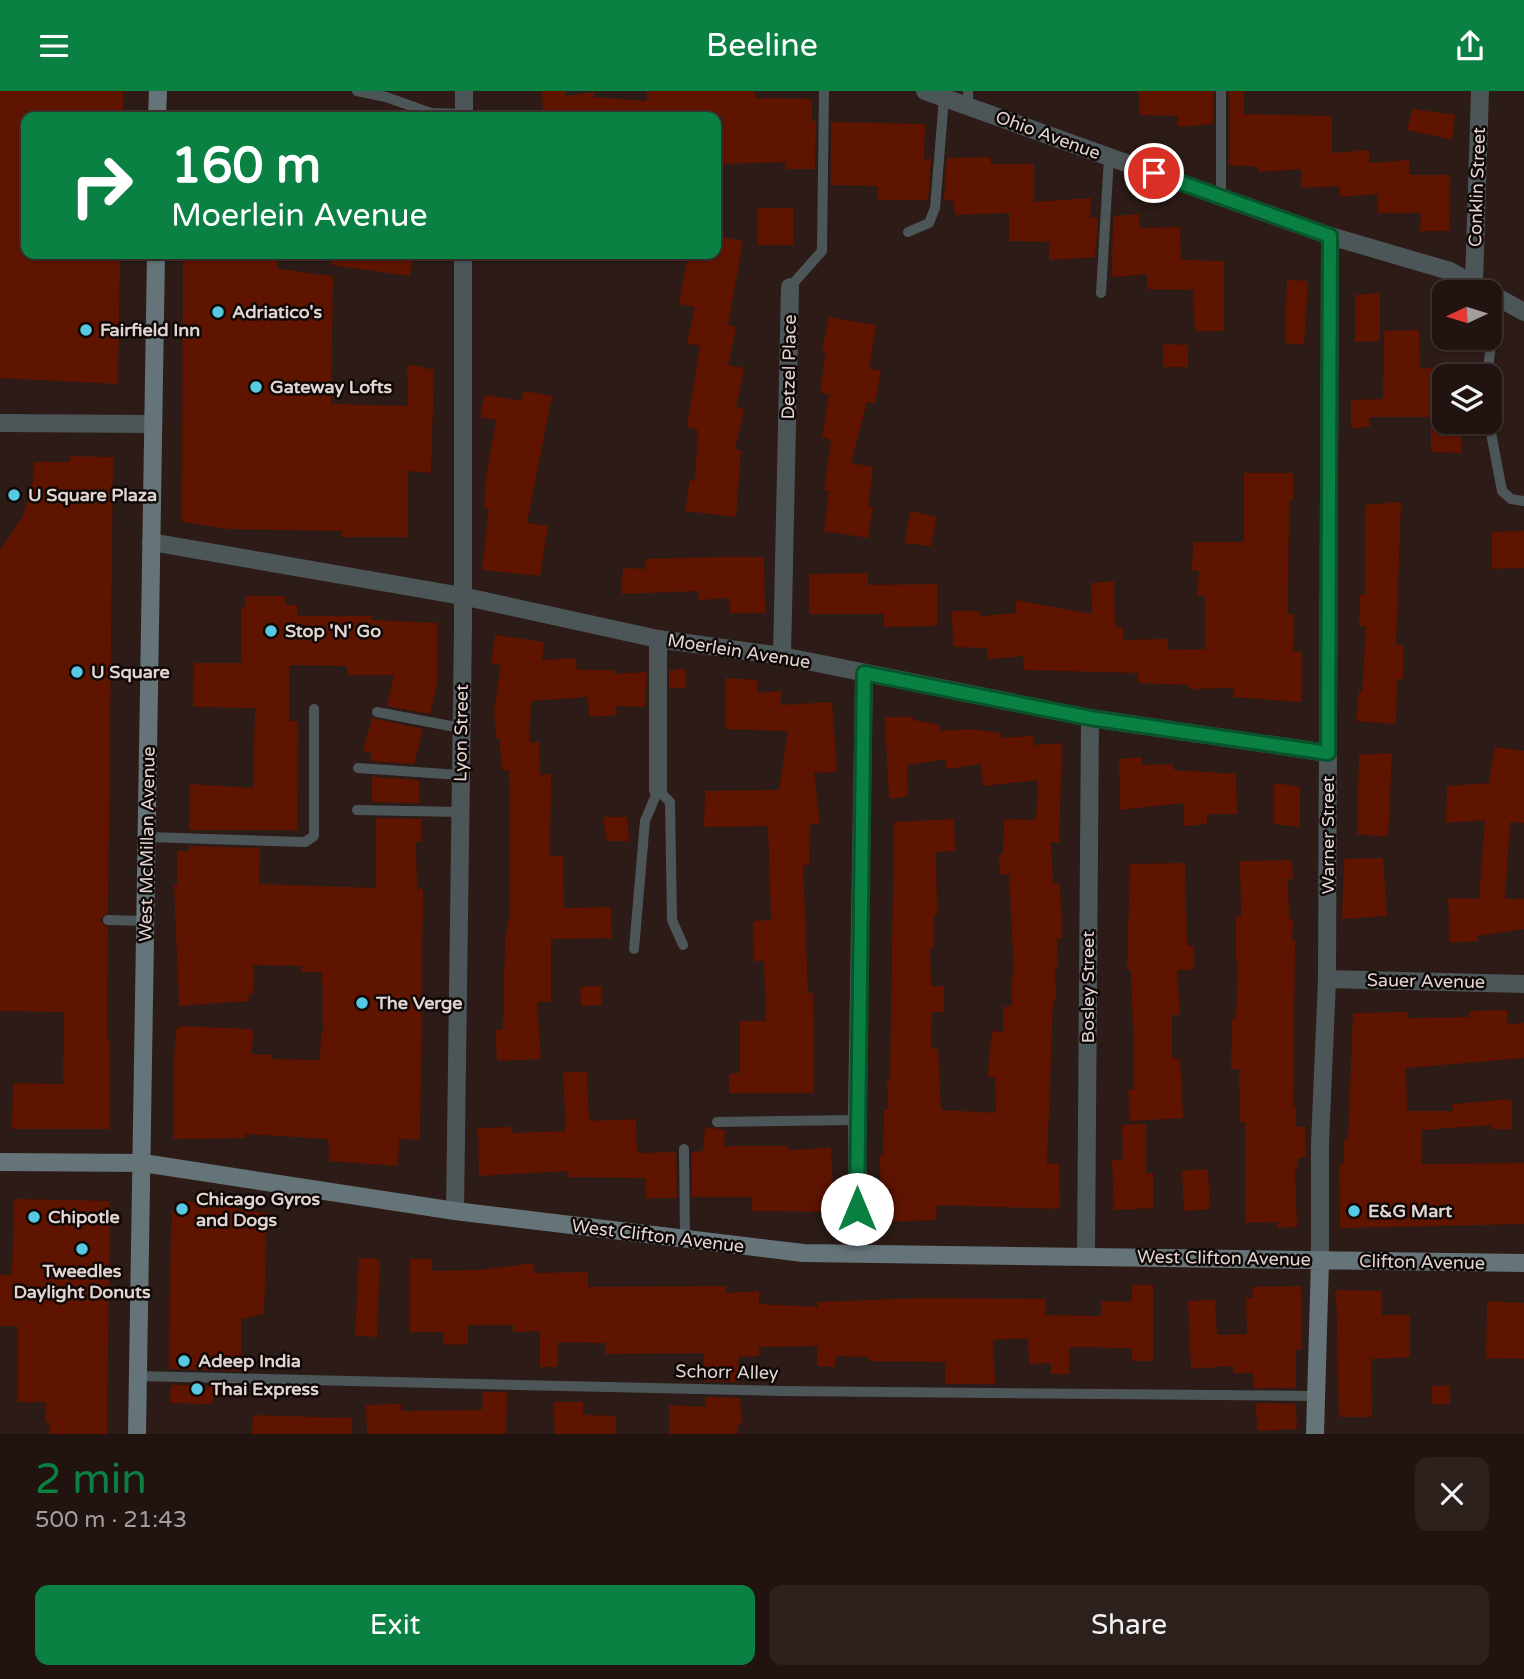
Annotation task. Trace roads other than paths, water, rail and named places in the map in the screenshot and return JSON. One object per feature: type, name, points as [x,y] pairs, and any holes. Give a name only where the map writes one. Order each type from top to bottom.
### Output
[{"type":"main road","points":[[158,91],[158,112]]},
{"type":"main road","name":"West McMillan Avenue","points":[[137,1434],[156,259]]},
{"type":"main road","name":"West Clifton Avenue","points":[[0,1162],[143,1163],[455,1211],[803,1253],[1086,1255],[1320,1261]]},
{"type":"main road","name":"Clifton Avenue","points":[[1320,1261],[1524,1263]]},
{"type":"main road","name":"Warner Street","points":[[1315,1434],[1320,1261]]},
{"type":"street","points":[[464,91],[464,112]]},
{"type":"street","name":"Ohio Avenue","points":[[925,91],[944,98],[968,99],[1109,157],[1330,236],[1450,271],[1468,280]]},
{"type":"street","name":"Conklin Street","points":[[1474,280],[1480,91]]},
{"type":"street","name":"Warner Street","points":[[1320,1261],[1320,1144],[1327,979],[1330,236]]},
{"type":"street","name":"Lyon Street","points":[[455,1211],[463,259]]},
{"type":"street","name":"Detzel Place","points":[[782,656],[790,286]]},
{"type":"street","name":"Ohio Avenue","points":[[1502,299],[1524,312]]},
{"type":"street","points":[[0,423],[153,424]]},
{"type":"street","name":"Moerlein Avenue","points":[[151,542],[462,596],[658,639],[782,656],[1090,718],[1328,753]]},
{"type":"street","points":[[658,639],[658,790]]},
{"type":"street","points":[[858,1253],[857,1120],[864,673]]},
{"type":"street","name":"Bosley Street","points":[[1086,1255],[1090,718]]},
{"type":"street","name":"Sauer Avenue","points":[[1327,979],[1524,984]]},
{"type":"lane","points":[[356,91],[386,97],[428,112]]},
{"type":"lane","name":"Detzel Place","points":[[790,286],[822,251],[824,91]]},
{"type":"lane","points":[[1221,91],[1221,197]]},
{"type":"lane","points":[[908,232],[929,223],[935,208],[944,98]]},
{"type":"lane","points":[[1101,293],[1109,157]]},
{"type":"lane","points":[[1491,434],[1502,491],[1511,499],[1524,501]]},
{"type":"lane","points":[[147,837],[305,842],[314,836],[314,709]]},
{"type":"lane","points":[[377,712],[461,727]]},
{"type":"lane","points":[[358,768],[460,775]]},
{"type":"lane","points":[[634,949],[645,821],[658,790],[670,802],[672,920],[683,945]]},
{"type":"lane","points":[[357,810],[460,812]]},
{"type":"lane","points":[[108,920],[146,921]]},
{"type":"lane","points":[[717,1122],[857,1120]]},
{"type":"lane","points":[[684,1149],[685,1239]]},
{"type":"lane","name":"Schorr Alley","points":[[137,1376],[919,1393],[1315,1396]]},
{"type":"place","name":"Adriatico's","points":[[218,312]]},
{"type":"place","name":"Fairfield Inn","points":[[86,330]]},
{"type":"place","name":"Gateway Lofts","points":[[256,387]]},
{"type":"place","name":"U Square Plaza","points":[[14,495]]},
{"type":"place","name":"Stop 'N' Go","points":[[271,631]]},
{"type":"place","name":"U Square","points":[[77,672]]},
{"type":"place","name":"The Verge","points":[[362,1003]]},
{"type":"place","name":"Chicago Gyros and Dogs","points":[[182,1209]]},
{"type":"place","name":"E&G Mart","points":[[1354,1211]]},
{"type":"place","name":"Chipotle","points":[[34,1217]]},
{"type":"place","name":"Tweedles Daylight Donuts","points":[[82,1249]]},
{"type":"place","name":"Adeep India","points":[[184,1361]]},
{"type":"place","name":"Thai Express","points":[[197,1389]]}]
